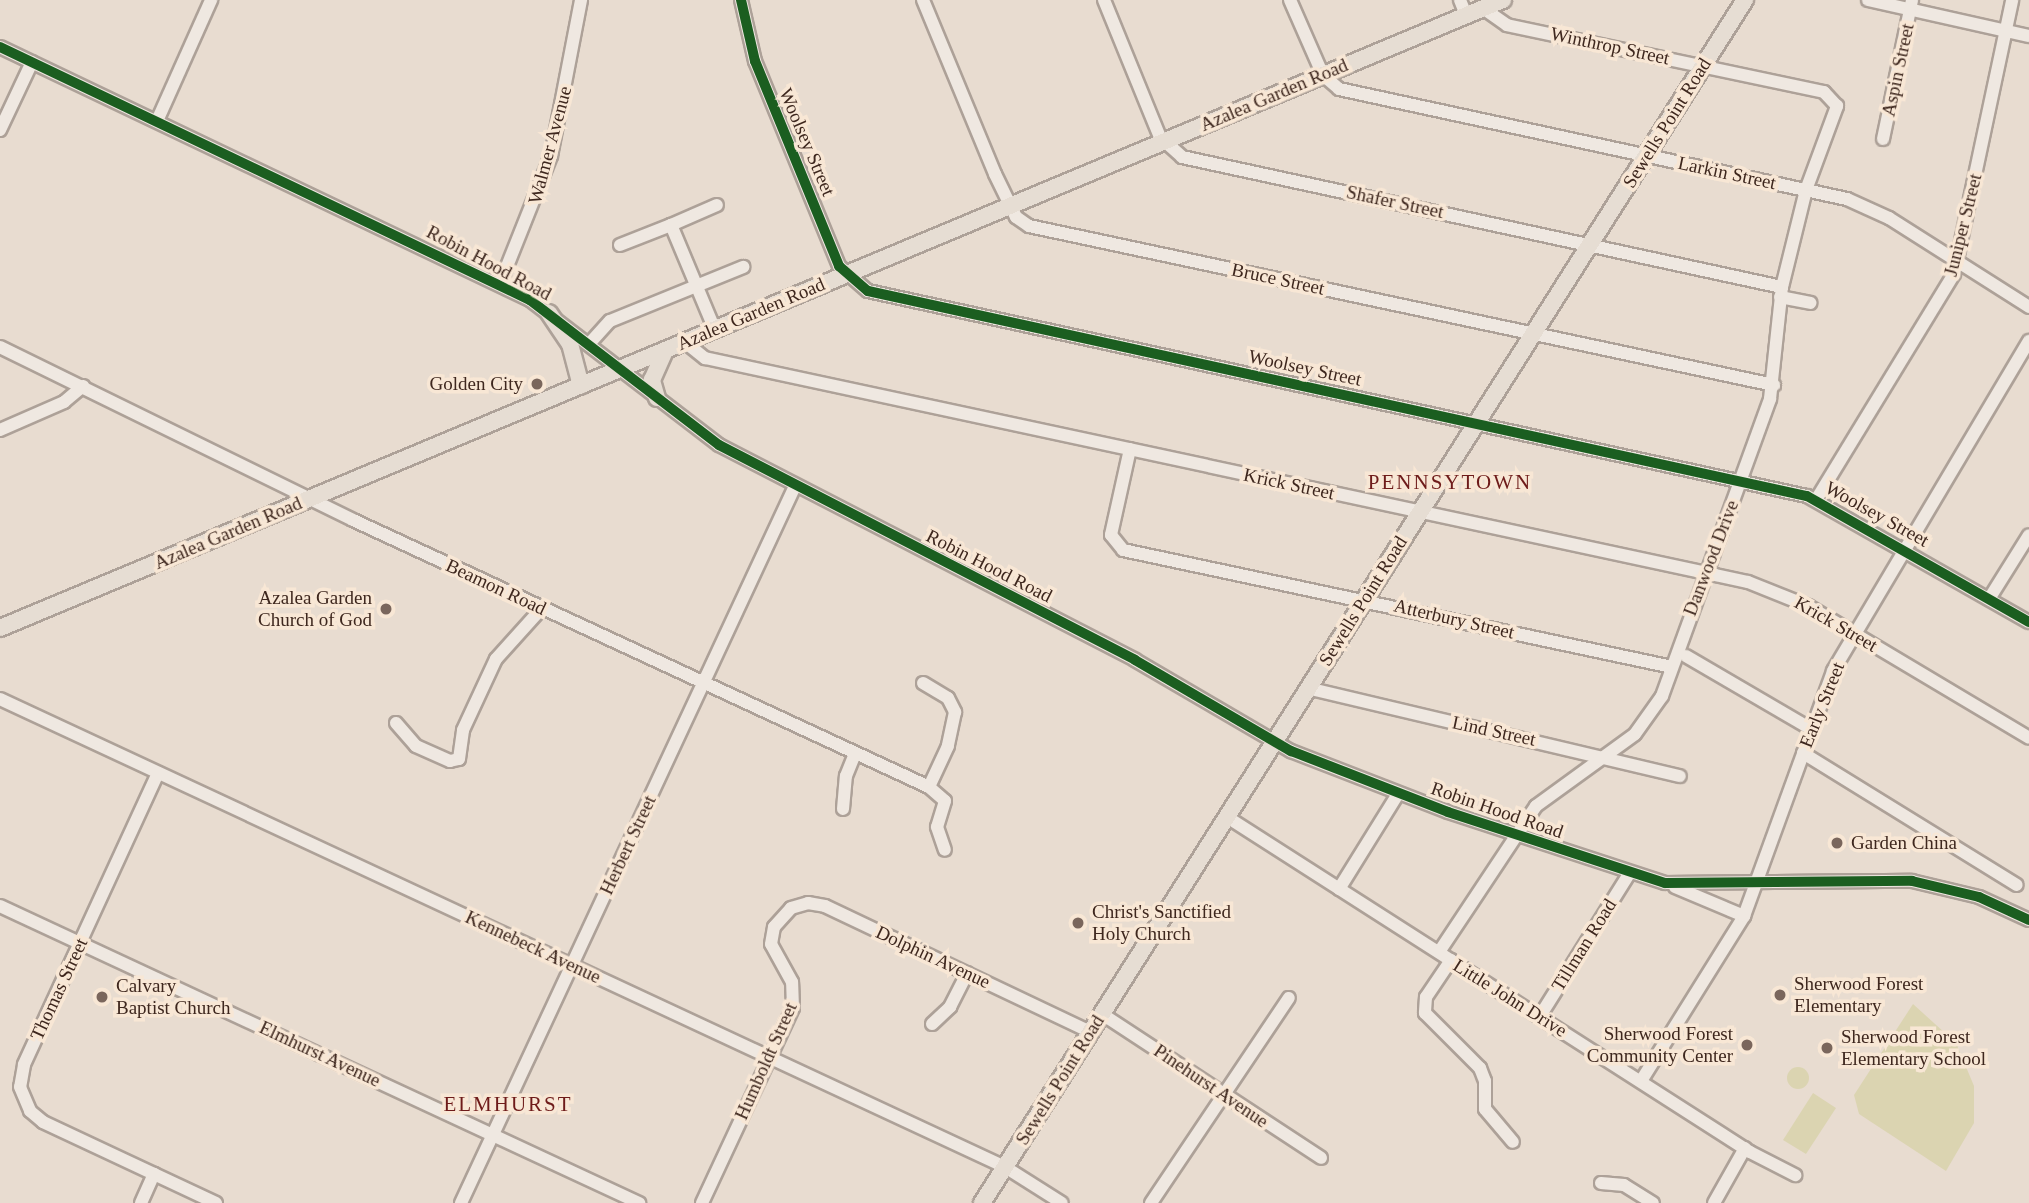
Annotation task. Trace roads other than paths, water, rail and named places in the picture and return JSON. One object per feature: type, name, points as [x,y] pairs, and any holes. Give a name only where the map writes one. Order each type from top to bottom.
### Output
[{"type":"main road","name":"Azalea Garden Road","points":[[0,628],[1323,75],[1463,8],[1483,8],[1503,0]]},
{"type":"main road","name":"Sewells Point Road","points":[[982,1203],[1745,0]]},
{"type":"main road","points":[[549,313],[570,344],[581,386]]},
{"type":"main road","points":[[657,398],[652,380],[665,351]]},
{"type":"street","points":[[157,121],[211,0]]},
{"type":"street","name":"Walmer Avenue","points":[[500,284],[551,156],[580,0]]},
{"type":"street","name":"Woolsey Street","points":[[741,0],[755,61],[846,275],[876,294],[1741,478],[1816,500],[2026,621]]},
{"type":"street","name":"Bruce Street","points":[[923,0],[1010,206],[1029,226],[1774,385]]},
{"type":"street","points":[[1104,0],[1163,142]]},
{"type":"street","points":[[1290,0],[1323,75]]},
{"type":"street","points":[[1868,0],[1911,4],[2029,36]]},
{"type":"street","name":"Juniper Street","points":[[1816,500],[1958,262],[2012,0]]},
{"type":"street","name":"Aspin Street","points":[[1883,139],[1911,4]]},
{"type":"street","name":"Winthrop Street","points":[[1483,8],[1507,25],[1783,83]]},
{"type":"street","name":"Robin Hood Road","points":[[0,47],[500,284],[549,313],[698,432],[795,486],[1148,667],[1273,743],[1398,794],[1629,874],[1665,883],[1912,881],[1979,897],[2029,919]]},
{"type":"street","points":[[0,130],[32,62]]},
{"type":"street","name":"Larkin Street","points":[[1323,75],[1339,89],[1806,190],[1868,208],[2029,307]]},
{"type":"street","name":"Danwood Drive","points":[[1439,953],[1515,835],[1546,796],[1606,756],[1644,725],[1662,696],[1774,385],[1781,292],[1806,190],[1837,106],[1829,93],[1783,83]]},
{"type":"street","name":"Shafer Street","points":[[1163,142],[1182,157],[1590,245],[1781,292],[1810,303]]},
{"type":"street","points":[[620,245],[718,205]]},
{"type":"street","points":[[671,225],[715,330]]},
{"type":"street","points":[[589,344],[610,321],[743,267]]},
{"type":"street","name":"Early Street","points":[[1641,1081],[1744,916],[1759,882],[1811,729],[1854,634],[2029,341]]},
{"type":"street","name":"Krick Street","points":[[685,342],[705,358],[1706,573],[1788,596],[2029,738]]},
{"type":"street","name":"Beamon Road","points":[[0,346],[542,608],[929,788]]},
{"type":"street","points":[[0,430],[64,402],[83,386]]},
{"type":"street","name":"Atterbury Street","points":[[1130,449],[1112,539],[1124,550],[1364,599],[1672,667]]},
{"type":"street","name":"Herbert Street","points":[[461,1203],[795,486]]},
{"type":"street","points":[[1990,598],[2029,535]]},
{"type":"street","points":[[396,723],[416,746],[450,761],[459,759],[463,730],[496,659],[542,608]]},
{"type":"street","points":[[1686,656],[1811,729]]},
{"type":"street","points":[[923,683],[948,698],[955,712],[948,746],[929,788],[945,801],[937,827],[945,850]]},
{"type":"street","name":"Lind Street","points":[[1307,688],[1606,756],[1681,776]]},
{"type":"street","name":"Kennebeck Avenue","points":[[2,704],[158,773],[1005,1167],[1062,1203]]},
{"type":"street","points":[[1803,753],[2017,885]]},
{"type":"street","points":[[843,809],[846,776],[855,754]]},
{"type":"street","name":"Thomas Street","points":[[158,773],[24,1065],[21,1094],[36,1118],[216,1203]]},
{"type":"street","points":[[1339,889],[1398,794]]},
{"type":"street","name":"Little John Drive","points":[[1227,817],[1745,1148],[1795,1175]]},
{"type":"street","name":"Tillman Road","points":[[1540,1016],[1629,874]]},
{"type":"street","points":[[1665,883],[1744,916]]},
{"type":"street","name":"Dolphin Avenue","points":[[778,920],[799,904],[817,903],[1090,1032]]},
{"type":"street","name":"Elmhurst Avenue","points":[[0,906],[639,1203]]},
{"type":"street","name":"Humboldt Street","points":[[702,1203],[795,999],[792,982],[771,944],[778,920]]},
{"type":"street","points":[[1451,960],[1426,997],[1425,1013],[1480,1068],[1485,1081],[1485,1109],[1513,1142]]},
{"type":"street","points":[[932,1024],[950,1007],[967,973]]},
{"type":"street","points":[[1151,1203],[1289,998]]},
{"type":"street","name":"Pinehurst Avenue","points":[[1102,1014],[1321,1158]]},
{"type":"street","points":[[1714,1203],[1745,1148]]},
{"type":"street","points":[[141,1203],[154,1174]]},
{"type":"street","points":[[1601,1182],[1624,1185],[1653,1203]]},
{"type":"place","name":"Golden City","points":[[537,384]]},
{"type":"place","name":"Azalea Garden Church of God","points":[[386,609]]},
{"type":"place","name":"Garden China","points":[[1837,843]]},
{"type":"place","name":"Christ's Sanctified Holy Church","points":[[1078,923]]},
{"type":"place","name":"Sherwood Forest Elementary","points":[[1780,995]]},
{"type":"place","name":"Calvary Baptist Church","points":[[102,997]]},
{"type":"place","name":"Sherwood Forest Community Center","points":[[1747,1045]]},
{"type":"place","name":"Sherwood Forest Elementary School","points":[[1827,1048]]},
{"type":"district","name":"PENNSYTOWN","points":[[1450,482]]},
{"type":"district","name":"ELMHURST","points":[[508,1104]]}]
